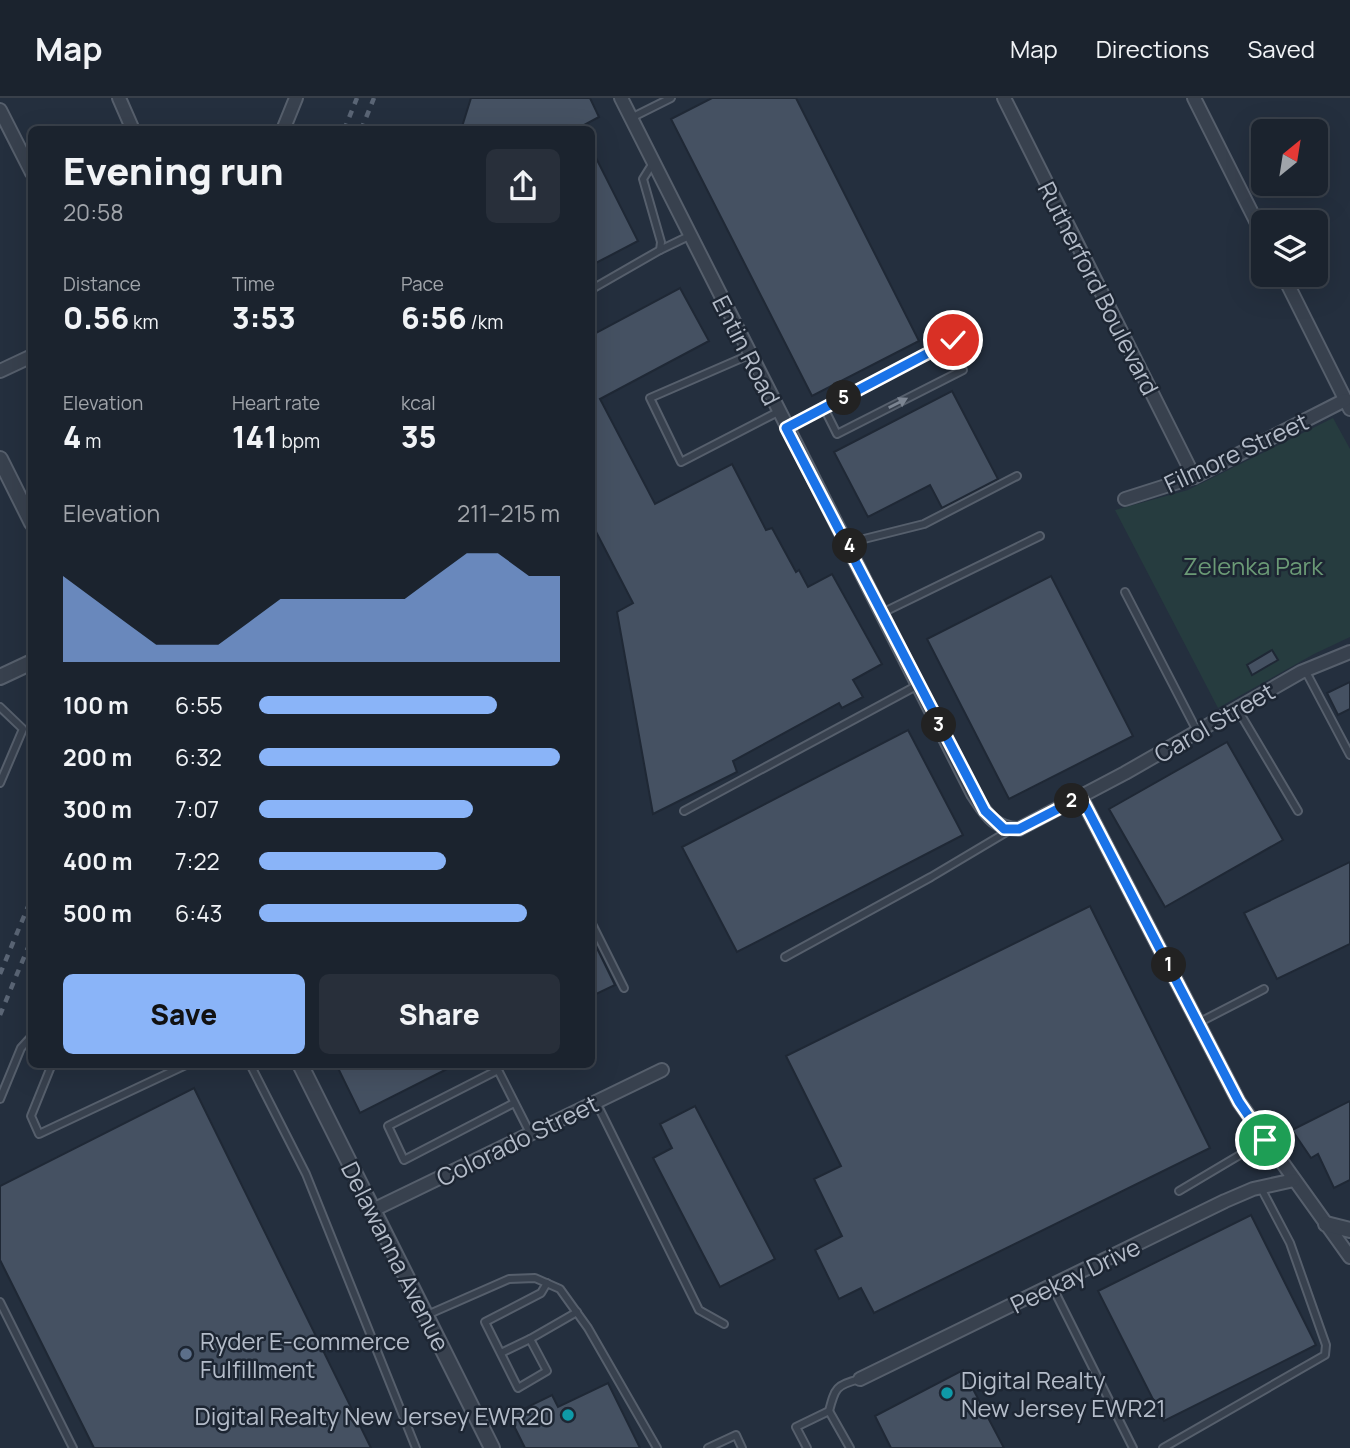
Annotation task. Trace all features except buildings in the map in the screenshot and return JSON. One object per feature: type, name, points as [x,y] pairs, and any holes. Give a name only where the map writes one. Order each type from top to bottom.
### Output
[{"type":"street","points":[[119,98],[131,126]]},
{"type":"street","points":[[285,126],[296,98]]},
{"type":"street","name":"Entin Road","points":[[621,98],[786,428],[849,543],[973,793],[992,820],[1004,829],[1011,829]]},
{"type":"street","name":"Rutherford Boulevard","points":[[1004,98],[1194,477]]},
{"type":"street","points":[[1194,98],[1251,210]]},
{"type":"street","points":[[0,110],[28,165]]},
{"type":"street","points":[[1289,287],[1348,404]]},
{"type":"street","points":[[0,371],[28,358]]},
{"type":"street","name":"Filmore Street","points":[[1125,499],[1194,477],[1348,404]]},
{"type":"street","points":[[0,459],[28,515]]},
{"type":"street","name":"Carol Street","points":[[1081,797],[1305,670],[1350,652]]},
{"type":"street","points":[[0,677],[28,664]]},
{"type":"street","points":[[1011,829],[1019,829],[1081,797],[1239,1102],[1350,1257]]},
{"type":"street","name":"Delawanna Avenue","points":[[302,1068],[492,1448]]},
{"type":"street","name":"Colorado Street","points":[[373,1210],[662,1070]]},
{"type":"street","name":"Peekay Drive","points":[[860,1379],[1225,1201],[1294,1180]]},
{"type":"street","points":[[1326,1224],[1350,1230]]},
{"type":"lane","points":[[631,118],[671,98]]},
{"type":"lane","points":[[653,163],[643,179],[661,242],[660,250]]},
{"type":"lane","points":[[595,287],[689,236]]},
{"type":"lane","points":[[786,428],[953,340]]},
{"type":"lane","points":[[749,355],[650,398],[681,462],[778,412]]},
{"type":"lane","points":[[824,408],[837,435],[963,370]]},
{"type":"lane","points":[[849,543],[924,524],[1017,476]]},
{"type":"lane","points":[[882,613],[1040,536]]},
{"type":"lane","points":[[1125,592],[1198,732]]},
{"type":"lane","points":[[1305,670],[1350,755]]},
{"type":"lane","points":[[684,811],[918,685]]},
{"type":"lane","points":[[0,707],[23,729],[0,783]]},
{"type":"lane","points":[[1238,710],[1298,811]]},
{"type":"lane","points":[[785,957],[931,877],[1011,829]]},
{"type":"lane","points":[[595,929],[624,988]]},
{"type":"lane","points":[[1198,1023],[1264,989]]},
{"type":"lane","points":[[0,1099],[21,1048],[28,1040]]},
{"type":"lane","points":[[50,1068],[31,1116],[39,1135],[180,1068]]},
{"type":"lane","points":[[252,1068],[306,1174],[412,1430],[416,1448]]},
{"type":"lane","points":[[514,1103],[404,1160],[388,1126],[498,1070],[530,1133]]},
{"type":"lane","points":[[596,1102],[699,1310],[724,1324]]},
{"type":"lane","points":[[1178,1191],[1265,1140]]},
{"type":"lane","points":[[1163,1448],[1325,1354],[1326,1345],[1290,1244],[1261,1188]]},
{"type":"lane","points":[[426,1316],[509,1279],[535,1278],[560,1289],[577,1312],[657,1448]]},
{"type":"lane","points":[[530,1339],[547,1371],[518,1388],[485,1322],[541,1293],[547,1283]]},
{"type":"lane","points":[[1052,1286],[1133,1448]]},
{"type":"lane","points":[[0,1302],[73,1448]]},
{"type":"lane","points":[[501,1353],[577,1312]]},
{"type":"lane","points":[[850,1448],[829,1411],[835,1391],[841,1383],[860,1379]]},
{"type":"lane","points":[[807,1448],[796,1427],[829,1411]]},
{"type":"lane","points":[[708,1448],[736,1435],[742,1448]]},
{"type":"green space","name":"Zelenka Park","points":[[1333,418],[1350,449],[1350,637],[1218,708],[1115,510],[1188,490]]},
{"type":"railway","points":[[346,126],[357,98]]},
{"type":"railway","points":[[363,126],[374,98]]},
{"type":"railway","points":[[0,974],[28,907]]},
{"type":"railway","points":[[0,1015],[28,948]]},
{"type":"place","name":"Ryder E-commerce Fulfillment","points":[[186,1354]]},
{"type":"place","name":"Digital Realty New Jersey EWR21","points":[[947,1393]]},
{"type":"place","name":"Digital Realty New Jersey EWR20","points":[[568,1415]]},
{"type":"route","points":[[953,340],[786,428],[849,543],[973,793],[985,811],[1004,829],[1019,829],[1081,797],[1239,1102],[1265,1140]]}]
